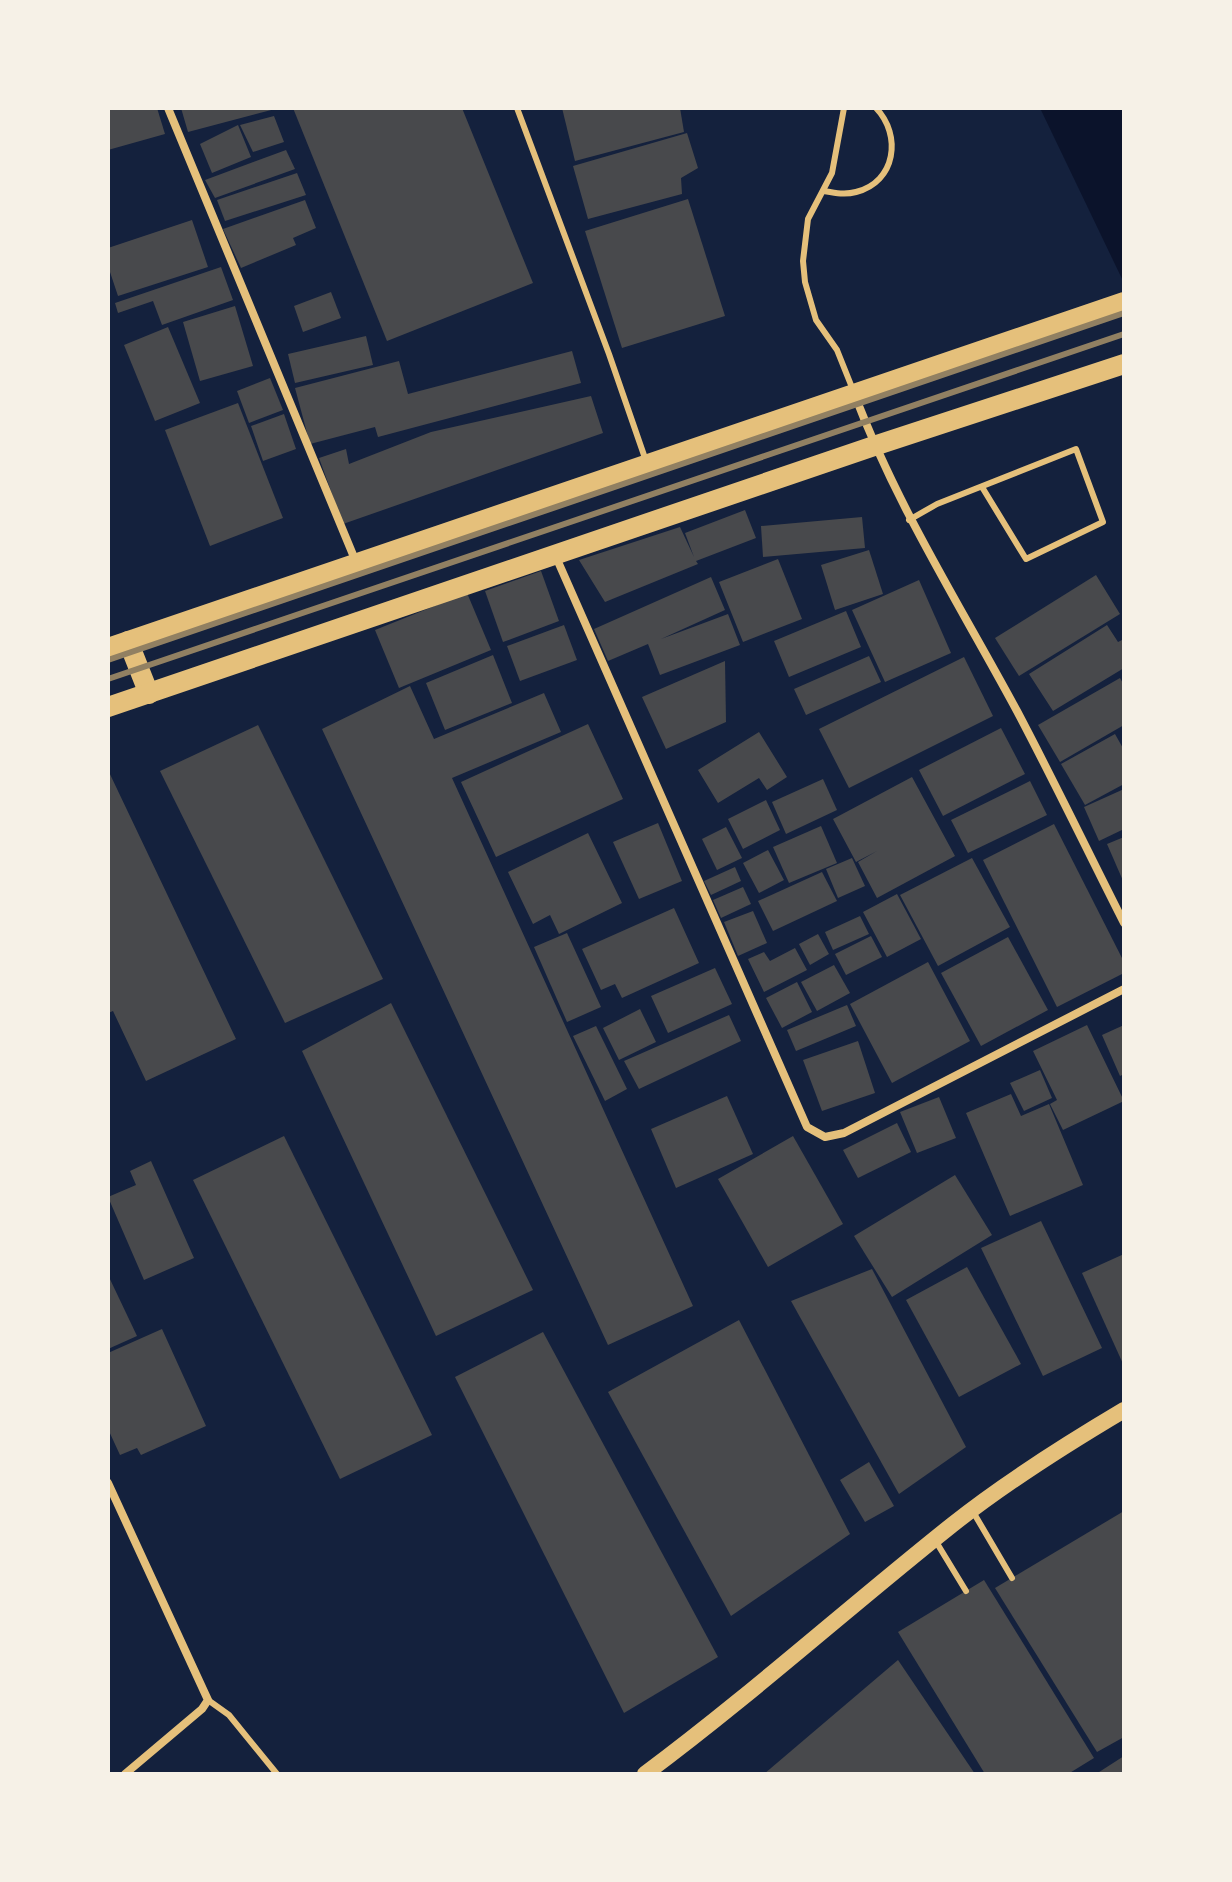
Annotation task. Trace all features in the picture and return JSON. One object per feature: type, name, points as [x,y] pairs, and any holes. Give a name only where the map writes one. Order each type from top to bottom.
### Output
[{"type":"main road","points":[[149,694],[118,644],[1124,302]]},
{"type":"main road","points":[[108,707],[1124,364]]},
{"type":"main road","points":[[645,1774],[972,1510],[1059,1448],[1124,1410]]},
{"type":"street","points":[[168,108],[357,565]]},
{"type":"street","points":[[854,392],[874,446],[909,520],[1017,711],[1124,923]]},
{"type":"street","points":[[556,557],[807,1127],[825,1137],[844,1133],[1124,989]]},
{"type":"street","points":[[108,1483],[208,1700],[202,1709],[125,1774]]},
{"type":"lane","points":[[517,108],[647,464]]},
{"type":"lane","points":[[844,108],[832,173],[808,219],[803,261],[805,282],[816,320],[837,350],[854,392]]},
{"type":"lane","points":[[824,191],[841,194],[857,192],[871,186],[882,175],[890,162],[893,147],[885,118],[876,108]]},
{"type":"lane","points":[[909,520],[937,504],[1076,449],[1103,522],[1026,559],[982,487]]},
{"type":"lane","points":[[972,1510],[1012,1578]]},
{"type":"lane","points":[[935,1540],[966,1591]]},
{"type":"lane","points":[[208,1700],[229,1715],[277,1774]]},
{"type":"water","points":[[1040,108],[1124,108],[1124,283]]},
{"type":"building","points":[[108,108],[157,108],[165,134],[108,150]]},
{"type":"building","points":[[181,108],[275,108],[275,109],[188,132]]},
{"type":"building","points":[[293,108],[462,108],[533,283],[387,341]]},
{"type":"building","points":[[562,108],[680,108],[684,132],[575,161]]},
{"type":"building","points":[[274,116],[284,142],[253,152],[240,125]]},
{"type":"building","points":[[238,125],[251,157],[212,173],[200,144]]},
{"type":"building","points":[[687,133],[698,168],[681,178],[682,194],[588,219],[573,166]]},
{"type":"building","points":[[286,150],[295,169],[215,198],[205,180]]},
{"type":"building","points":[[297,173],[306,195],[225,221],[217,200]]},
{"type":"building","points":[[688,199],[725,316],[622,348],[585,231]]},
{"type":"building","points":[[305,200],[316,228],[293,238],[296,245],[241,268],[223,229]]},
{"type":"building","points":[[192,220],[208,267],[118,296],[108,266],[108,248]]},
{"type":"building","points":[[221,267],[233,300],[162,325],[153,301],[118,313],[115,303]]},
{"type":"building","points":[[331,292],[341,318],[303,332],[294,306]]},
{"type":"building","points":[[235,306],[253,366],[200,381],[183,322]]},
{"type":"building","points":[[168,327],[200,403],[155,421],[124,345]]},
{"type":"building","points":[[366,336],[373,365],[295,383],[288,354]]},
{"type":"building","points":[[572,351],[581,383],[378,437],[375,427],[310,444],[295,388],[399,361],[408,394]]},
{"type":"building","points":[[270,378],[283,410],[249,423],[237,391]]},
{"type":"building","points":[[591,396],[603,433],[343,524],[319,458],[346,449],[349,464],[431,432]]},
{"type":"building","points":[[238,403],[283,518],[210,546],[165,430]]},
{"type":"building","points":[[284,414],[296,449],[263,461],[251,426]]},
{"type":"building","points":[[745,510],[756,538],[605,602],[579,560],[680,527],[694,557],[685,533]]},
{"type":"building","points":[[862,517],[865,548],[763,557],[761,526]]},
{"type":"building","points":[[869,550],[883,594],[835,610],[821,565]]},
{"type":"building","points":[[778,559],[802,619],[743,642],[719,582]]},
{"type":"building","points":[[541,571],[559,621],[503,642],[485,591]]},
{"type":"building","points":[[1096,575],[1120,614],[1019,676],[995,638]]},
{"type":"building","points":[[711,577],[725,610],[661,639],[728,614],[740,645],[660,675],[648,644],[608,661],[594,629]]},
{"type":"building","points":[[919,580],[951,653],[885,682],[852,610]]},
{"type":"building","points":[[467,593],[491,650],[399,688],[375,630]]},
{"type":"building","points":[[846,611],[861,647],[789,677],[774,641]]},
{"type":"building","points":[[564,625],[577,660],[520,681],[507,646]]},
{"type":"building","points":[[1107,625],[1118,642],[1124,639],[1124,668],[1053,711],[1029,674]]},
{"type":"building","points":[[493,655],[512,703],[445,730],[426,683]]},
{"type":"building","points":[[869,656],[881,682],[806,715],[794,689]]},
{"type":"building","points":[[964,657],[993,716],[849,788],[819,729]]},
{"type":"building","points":[[725,661],[726,722],[666,749],[642,697]]},
{"type":"building","points":[[1120,678],[1124,685],[1124,725],[1060,762],[1038,725]]},
{"type":"building","points":[[410,686],[434,739],[544,693],[561,732],[452,778],[693,1306],[608,1345],[322,729]]},
{"type":"building","points":[[588,724],[623,799],[496,857],[461,782]]},
{"type":"building","points":[[258,725],[383,979],[285,1023],[160,771]]},
{"type":"building","points":[[1001,728],[1025,774],[943,816],[919,770]]},
{"type":"building","points":[[759,732],[787,777],[767,790],[759,778],[718,803],[698,770]]},
{"type":"building","points":[[1115,734],[1124,750],[1124,784],[1085,805],[1061,764]]},
{"type":"building","points":[[108,770],[236,1039],[146,1081],[113,1011],[108,1013]]},
{"type":"building","points":[[912,777],[955,856],[877,898],[858,862],[877,851],[856,862],[833,819]]},
{"type":"building","points":[[823,779],[837,810],[786,834],[772,802]]},
{"type":"building","points":[[1030,781],[1047,815],[968,853],[951,820]]},
{"type":"building","points":[[1124,789],[1124,829],[1099,841],[1084,807]]},
{"type":"building","points":[[766,800],[780,830],[743,849],[728,819]]},
{"type":"building","points":[[658,823],[682,881],[639,899],[613,842]]},
{"type":"building","points":[[1054,824],[1124,962],[1124,973],[1057,1007],[983,860]]},
{"type":"building","points":[[821,826],[837,863],[789,883],[773,847]]},
{"type":"building","points":[[726,827],[742,858],[717,870],[702,839]]},
{"type":"building","points":[[588,833],[622,903],[559,934],[550,915],[533,924],[508,872]]},
{"type":"building","points":[[1124,837],[1124,883],[1107,844]]},
{"type":"building","points":[[768,850],[784,880],[759,893],[743,863]]},
{"type":"building","points":[[852,858],[865,886],[838,898],[826,869]]},
{"type":"building","points":[[972,858],[1010,927],[938,966],[900,895]]},
{"type":"building","points":[[735,867],[741,881],[711,895],[704,881]]},
{"type":"building","points":[[822,872],[837,901],[773,931],[758,901]]},
{"type":"building","points":[[743,887],[751,904],[721,918],[713,900]]},
{"type":"building","points":[[897,894],[921,939],[887,957],[863,912]]},
{"type":"building","points":[[674,908],[699,963],[622,998],[615,984],[601,990],[582,949]]},
{"type":"building","points":[[753,911],[767,943],[738,956],[724,922]]},
{"type":"building","points":[[860,916],[869,934],[833,950],[825,932]]},
{"type":"building","points":[[567,933],[601,1007],[567,1022],[534,947]]},
{"type":"building","points":[[818,934],[829,954],[810,965],[799,944]]},
{"type":"building","points":[[871,936],[882,957],[846,975],[835,954]]},
{"type":"building","points":[[1008,937],[1048,1010],[981,1046],[941,973]]},
{"type":"building","points":[[795,948],[807,970],[764,992],[748,959],[764,952],[770,961]]},
{"type":"building","points":[[928,962],[970,1041],[892,1083],[850,1004]]},
{"type":"building","points":[[834,965],[850,993],[817,1011],[801,982]]},
{"type":"building","points":[[715,968],[732,1004],[668,1033],[651,996]]},
{"type":"building","points":[[797,982],[812,1012],[782,1028],[766,998]]},
{"type":"building","points":[[391,1003],[533,1290],[436,1336],[302,1051]]},
{"type":"building","points":[[847,1005],[856,1026],[796,1051],[787,1030]]},
{"type":"building","points":[[640,1009],[656,1042],[619,1060],[603,1028]]},
{"type":"building","points":[[729,1015],[741,1041],[639,1089],[624,1061]]},
{"type":"building","points":[[1087,1025],[1124,1101],[1063,1130],[1050,1104],[1057,1100],[1033,1051]]},
{"type":"building","points":[[1124,1025],[1124,1074],[1120,1076],[1102,1035]]},
{"type":"building","points":[[596,1026],[627,1089],[605,1101],[573,1036]]},
{"type":"building","points":[[858,1041],[875,1093],[822,1111],[803,1060]]},
{"type":"building","points":[[1040,1070],[1052,1098],[1024,1111],[1010,1083]]},
{"type":"building","points":[[1011,1094],[1021,1116],[1049,1104],[1083,1185],[1010,1216],[966,1113]]},
{"type":"building","points":[[727,1096],[753,1154],[676,1188],[651,1129]]},
{"type":"building","points":[[939,1097],[956,1138],[917,1153],[900,1112]]},
{"type":"building","points":[[897,1123],[911,1152],[858,1178],[843,1150]]},
{"type":"building","points":[[284,1136],[432,1435],[340,1479],[193,1180]]},
{"type":"building","points":[[793,1136],[843,1224],[768,1267],[718,1179]]},
{"type":"building","points":[[151,1161],[194,1258],[144,1280],[108,1197],[136,1185],[130,1171]]},
{"type":"building","points":[[955,1175],[992,1235],[892,1297],[854,1236]]},
{"type":"building","points":[[1041,1221],[1102,1348],[1043,1376],[981,1248]]},
{"type":"building","points":[[1124,1254],[1124,1366],[1082,1273]]},
{"type":"building","points":[[967,1267],[1021,1364],[959,1397],[906,1300]]},
{"type":"building","points":[[872,1269],[966,1447],[899,1494],[791,1301]]},
{"type":"building","points":[[108,1275],[137,1336],[108,1349]]},
{"type":"building","points":[[739,1320],[850,1534],[731,1616],[608,1392]]},
{"type":"building","points":[[162,1329],[206,1426],[141,1455],[137,1448],[120,1455],[108,1429],[108,1353]]},
{"type":"building","points":[[543,1332],[718,1657],[624,1713],[455,1377]]},
{"type":"building","points":[[869,1462],[894,1506],[865,1522],[840,1480]]},
{"type":"building","points":[[1124,1511],[1124,1737],[1097,1752],[995,1588]]},
{"type":"building","points":[[984,1580],[1094,1758],[1068,1774],[985,1774],[898,1632]]},
{"type":"building","points":[[898,1660],[975,1774],[764,1774]]},
{"type":"building","points":[[1124,1756],[1124,1774],[1096,1774]]},
{"type":"railway","points":[[108,660],[1124,313]]},
{"type":"railway","points":[[108,679],[1124,334]]}]
